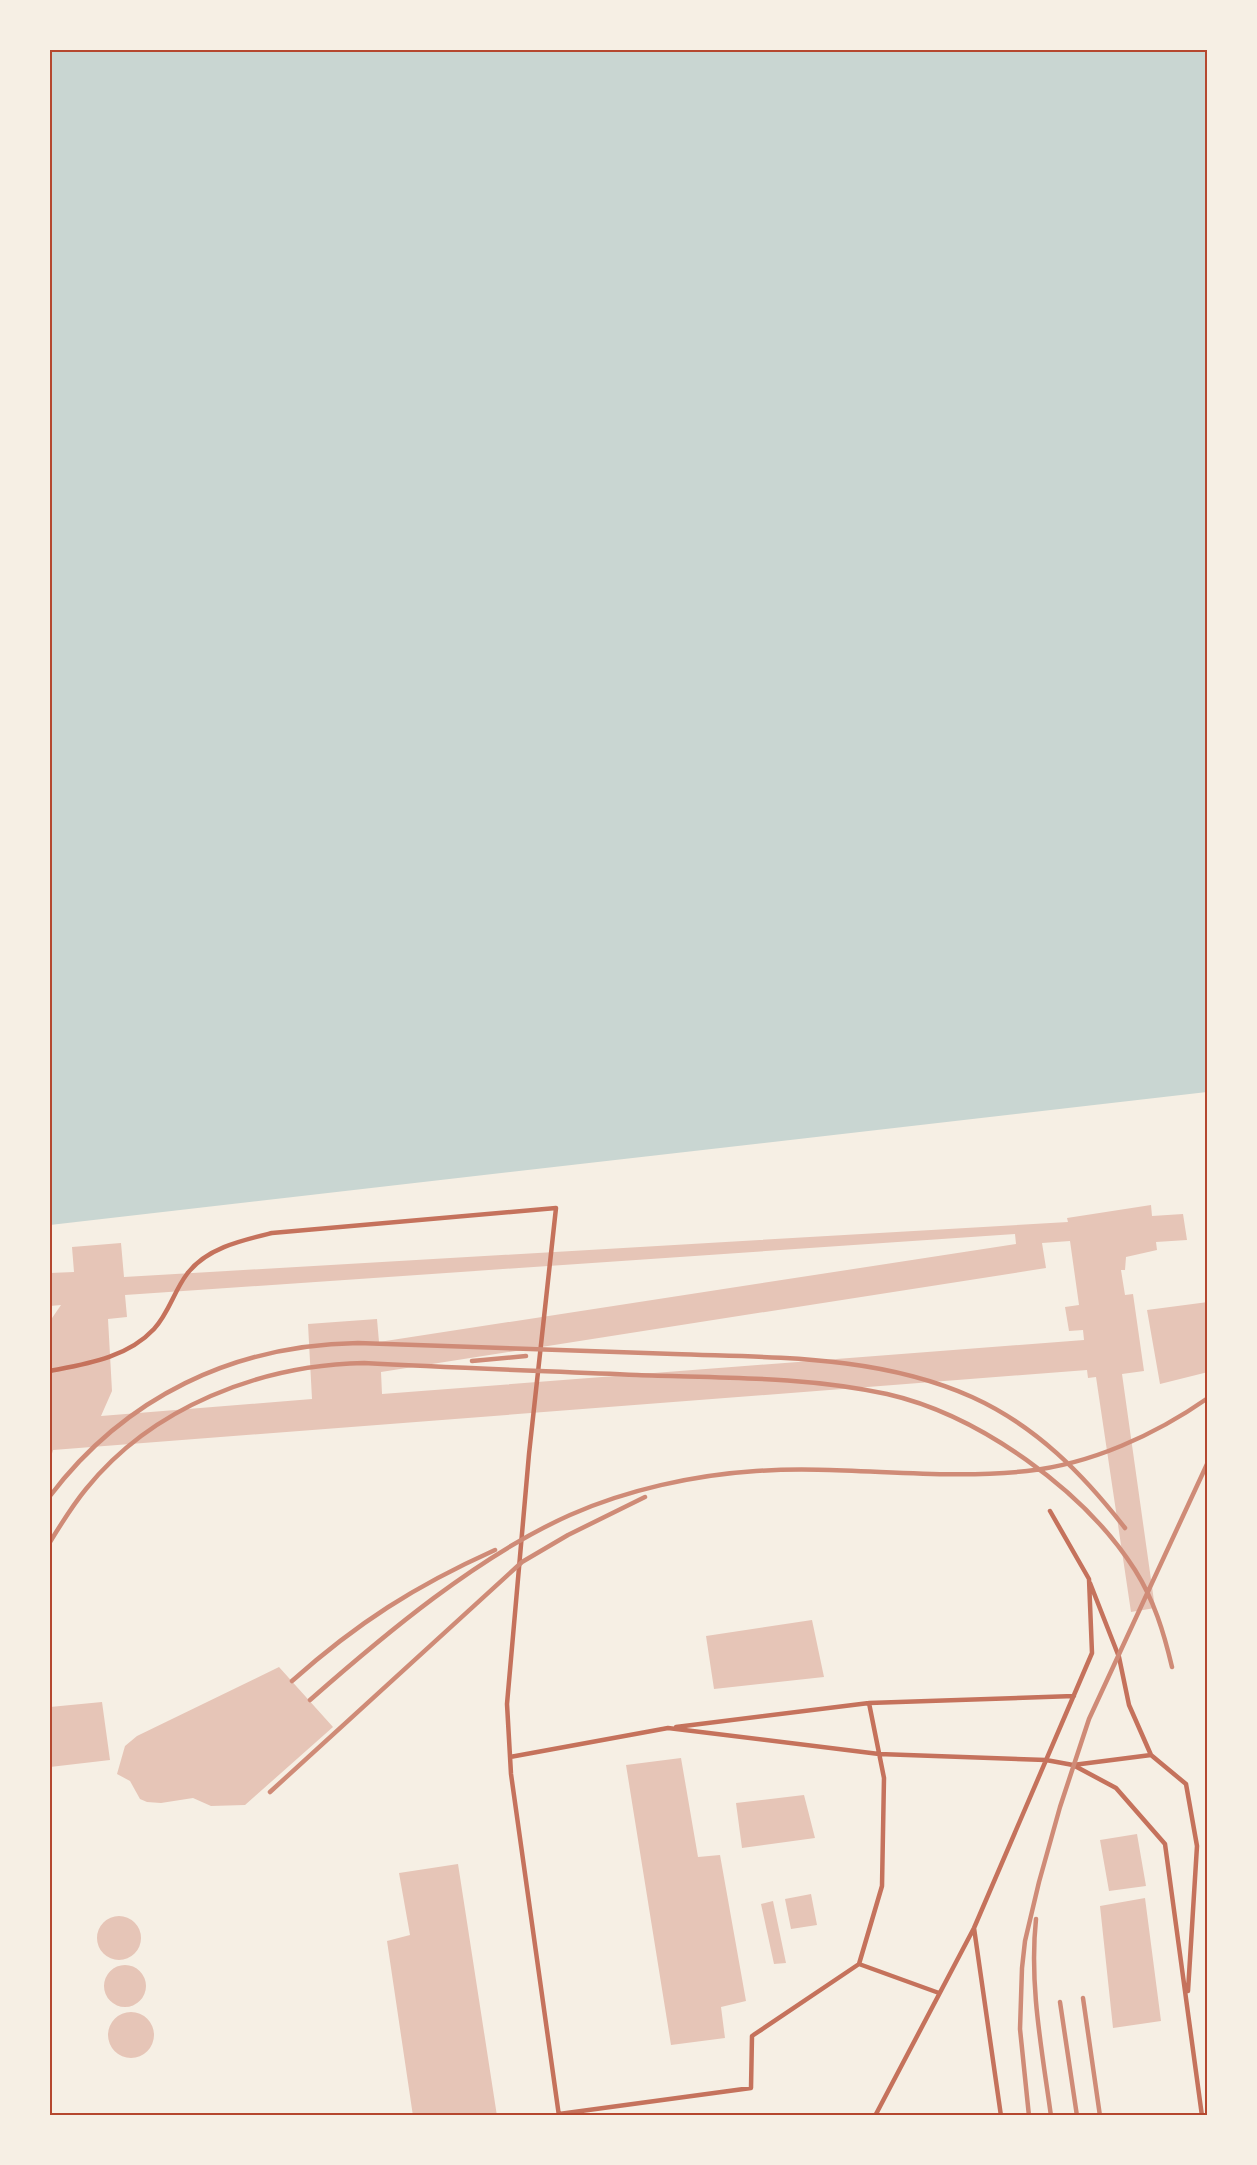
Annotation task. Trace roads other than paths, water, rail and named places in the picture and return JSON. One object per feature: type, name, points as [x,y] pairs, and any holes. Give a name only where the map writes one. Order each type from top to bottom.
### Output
[{"type":"lane","points":[[50,1371],[92,1363],[128,1350],[154,1329],[187,1273],[206,1257],[235,1241],[272,1233],[556,1208],[508,1669],[510,1757],[559,2115],[751,2088],[752,2036],[859,1964],[882,1886],[884,1779],[869,1704]]},
{"type":"lane","points":[[1050,1511],[1089,1579],[1119,1657],[1129,1705],[1151,1755],[1186,1784],[1197,1846],[1187,2003]]},
{"type":"lane","points":[[875,2115],[974,1928],[1092,1653],[1089,1579]]},
{"type":"lane","points":[[510,1757],[668,1728],[869,1704],[1074,1696]]},
{"type":"lane","points":[[668,1728],[879,1754],[1046,1760],[1073,1765],[1116,1788],[1166,1844],[1202,2115]]},
{"type":"lane","points":[[1073,1765],[1151,1755]]},
{"type":"lane","points":[[974,1928],[1001,2115]]},
{"type":"lane","points":[[859,1964],[939,1994]]},
{"type":"railway","points":[[50,1496],[80,1461],[112,1431],[147,1405],[185,1383],[225,1366],[268,1354],[312,1346],[358,1343],[788,1358],[826,1361],[900,1373],[936,1383],[972,1397],[1017,1422],[1075,1470],[1125,1528]]},
{"type":"railway","points":[[472,1361],[526,1356]]},
{"type":"railway","points":[[50,1542],[86,1489],[113,1460],[143,1435],[211,1396],[248,1382],[286,1372],[364,1363],[762,1379],[825,1384],[887,1394],[922,1404],[957,1419],[1026,1460],[1058,1485],[1088,1512],[1135,1570],[1158,1617],[1172,1667]]},
{"type":"railway","points":[[310,1700],[401,1623],[467,1574],[535,1532],[614,1498],[685,1480],[756,1471],[824,1470],[993,1474],[1051,1467],[1075,1462],[1122,1446],[1166,1424],[1208,1398]]},
{"type":"railway","points":[[1029,2116],[1020,2029],[1022,1968],[1025,1941],[1039,1882],[1060,1807],[1089,1719],[1208,1462]]},
{"type":"railway","points":[[270,1792],[522,1562],[568,1535],[645,1497]]},
{"type":"railway","points":[[292,1681],[340,1641],[388,1607],[439,1577],[495,1550]]},
{"type":"railway","points":[[1036,1919],[1035,1993],[1051,2116]]},
{"type":"railway","points":[[1083,1998],[1100,2116]]},
{"type":"railway","points":[[1060,2002],[1077,2116]]}]
